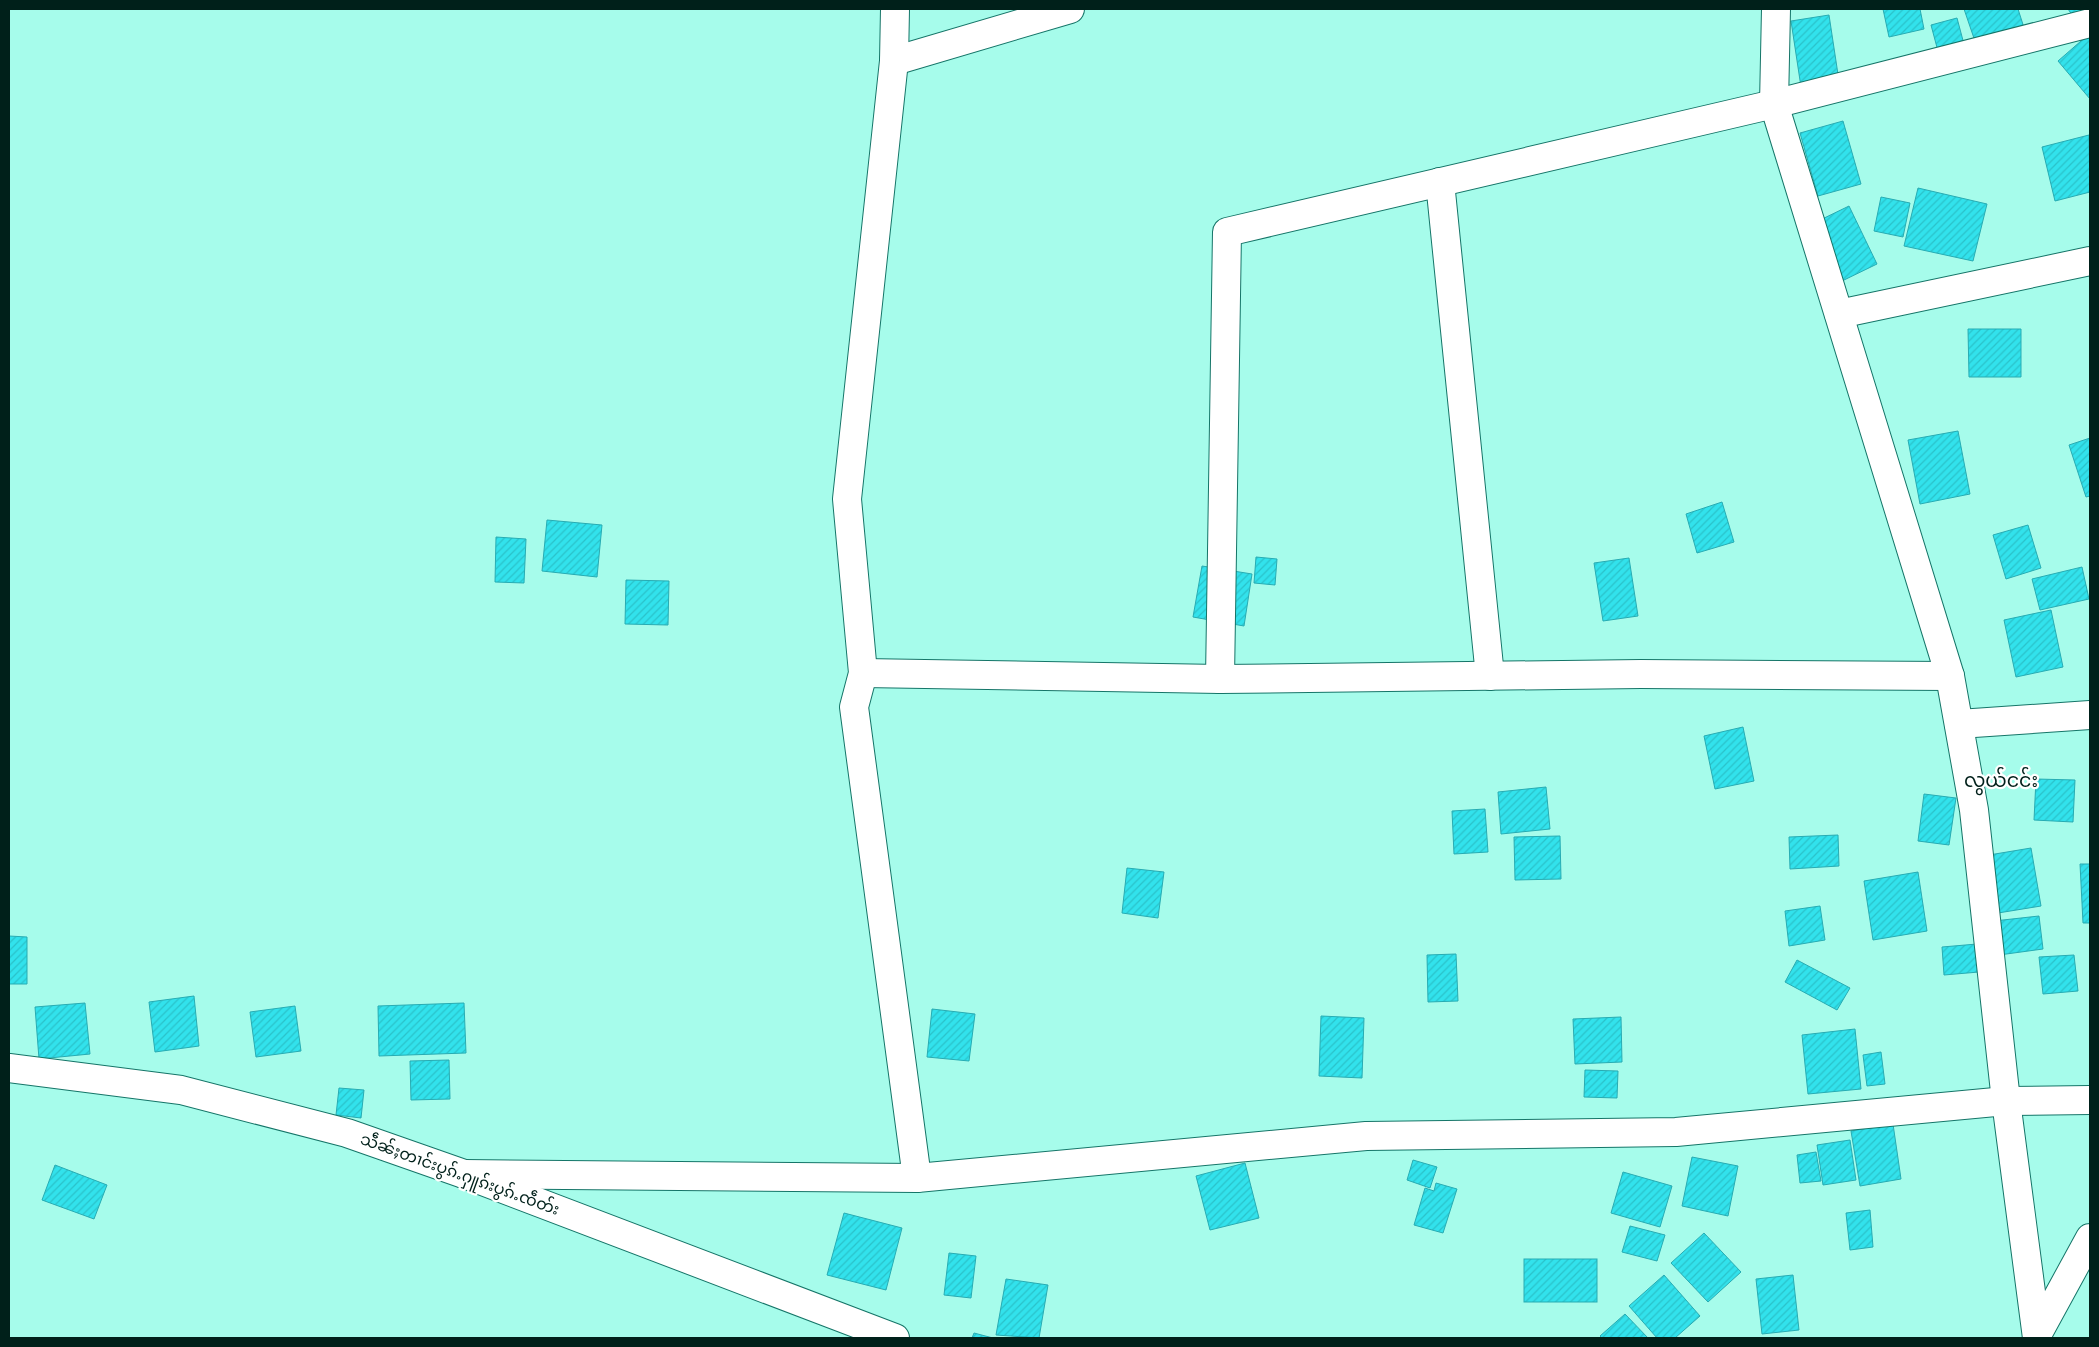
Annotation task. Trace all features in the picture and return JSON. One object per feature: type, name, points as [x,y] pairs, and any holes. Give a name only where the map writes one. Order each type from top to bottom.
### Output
[{"type":"street","points":[[895,9],[894,61],[847,499],[862,673],[854,707],[917,1178]]},
{"type":"street","points":[[894,61],[1070,9]]},
{"type":"street","points":[[1776,9],[1774,104],[1950,676],[1974,810],[2006,1101],[2037,1337]]},
{"type":"street","points":[[1220,679],[1227,232],[1774,104],[2090,22]]},
{"type":"street","points":[[1440,182],[1490,676]]},
{"type":"street","points":[[1839,314],[2090,261]]},
{"type":"street","points":[[862,673],[1220,679],[1641,674],[1950,676]]},
{"type":"street","points":[[1959,724],[2090,715]]},
{"type":"street","name":"သဵၼ်ႈတၢင်းပွၵ်ႉႁူၵ်းပွၵ်ႉၸဵတ်း","points":[[9,1068],[181,1090],[347,1133],[464,1174],[883,1336]]},
{"type":"street","points":[[464,1174],[917,1178],[1366,1136],[1676,1132],[2006,1101],[2090,1100]]},
{"type":"street","points":[[2037,1337],[2090,1238]]},
{"type":"building","points":[[1883,9],[1920,9],[1924,29],[1889,37]]},
{"type":"building","points":[[1964,9],[2018,9],[2026,34],[1978,50]]},
{"type":"building","points":[[2068,9],[2090,9],[2090,12],[2077,22]]},
{"type":"building","points":[[1829,15],[1839,81],[1801,87],[1791,21]]},
{"type":"building","points":[[1957,18],[1965,48],[1939,55],[1931,25]]},
{"type":"building","points":[[2089,34],[2090,36],[2090,99],[2058,61]]},
{"type":"building","points":[[1843,121],[1861,184],[1818,196],[1800,133]]},
{"type":"building","points":[[2089,135],[2090,192],[2055,201],[2042,147]]},
{"type":"building","points":[[1918,188],[1987,204],[1973,261],[1904,246]]},
{"type":"building","points":[[1881,197],[1910,203],[1903,237],[1874,231]]},
{"type":"building","points":[[1849,206],[1877,264],[1842,281],[1814,223]]},
{"type":"building","points":[[1968,329],[2021,329],[2021,377],[1969,377]]},
{"type":"building","points":[[1958,431],[1970,494],[1920,504],[1908,440]]},
{"type":"building","points":[[2090,438],[2090,496],[2086,497],[2069,445]]},
{"type":"building","points":[[1722,502],[1734,542],[1697,553],[1686,514]]},
{"type":"building","points":[[547,520],[602,525],[597,577],[542,571]]},
{"type":"building","points":[[2028,525],[2041,568],[2006,579],[1993,535]]},
{"type":"building","points":[[496,537],[526,539],[524,583],[495,582]]},
{"type":"building","points":[[1256,557],[1277,559],[1275,585],[1254,583]]},
{"type":"building","points":[[1629,558],[1638,616],[1603,621],[1594,563]]},
{"type":"building","points":[[1202,566],[1252,574],[1244,626],[1193,617]]},
{"type":"building","points":[[2082,567],[2089,599],[2040,610],[2032,579]]},
{"type":"building","points":[[626,580],[669,581],[668,625],[625,624]]},
{"type":"building","points":[[2051,610],[2063,667],[2016,677],[2004,620]]},
{"type":"building","points":[[1743,727],[1754,781],[1715,789],[1704,736]]},
{"type":"building","points":[[2036,779],[2075,780],[2073,822],[2034,820]]},
{"type":"building","points":[[1546,787],[1550,829],[1501,834],[1498,792]]},
{"type":"building","points":[[1924,794],[1956,798],[1949,845],[1918,841]]},
{"type":"building","points":[[1485,809],[1488,852],[1454,854],[1452,811]]},
{"type":"building","points":[[1838,835],[1839,866],[1790,869],[1789,837]]},
{"type":"building","points":[[1560,836],[1561,879],[1515,880],[1514,837]]},
{"type":"building","points":[[2031,848],[2041,906],[1998,913],[1989,855]]},
{"type":"building","points":[[2080,864],[2090,864],[2090,923],[2083,923]]},
{"type":"building","points":[[1127,868],[1164,872],[1158,918],[1122,913]]},
{"type":"building","points":[[1918,872],[1927,931],[1873,940],[1864,881]]},
{"type":"building","points":[[1820,906],[1825,940],[1789,946],[1785,911]]},
{"type":"building","points":[[2039,916],[2043,949],[1999,955],[1994,921]]},
{"type":"building","points":[[9,936],[27,937],[27,984],[9,984]]},
{"type":"building","points":[[1977,944],[1979,972],[1944,975],[1942,947]]},
{"type":"building","points":[[1456,954],[1458,1001],[1428,1002],[1427,955]]},
{"type":"building","points":[[2074,955],[2078,991],[2043,994],[2039,957]]},
{"type":"building","points":[[1797,960],[1850,988],[1837,1010],[1785,982]]},
{"type":"building","points":[[194,996],[199,1046],[155,1052],[149,1002]]},
{"type":"building","points":[[85,1003],[90,1054],[39,1059],[35,1007]]},
{"type":"building","points":[[464,1003],[466,1053],[379,1056],[378,1006]]},
{"type":"building","points":[[295,1006],[301,1051],[256,1057],[250,1012]]},
{"type":"building","points":[[932,1009],[975,1014],[969,1061],[927,1057]]},
{"type":"building","points":[[1321,1016],[1364,1018],[1362,1078],[1319,1076]]},
{"type":"building","points":[[1621,1017],[1622,1062],[1575,1064],[1573,1019]]},
{"type":"building","points":[[1855,1029],[1861,1089],[1808,1094],[1802,1035]]},
{"type":"building","points":[[1881,1052],[1885,1084],[1867,1086],[1863,1055]]},
{"type":"building","points":[[449,1060],[450,1099],[411,1100],[410,1061]]},
{"type":"building","points":[[1585,1070],[1618,1071],[1617,1098],[1584,1097]]},
{"type":"building","points":[[339,1088],[364,1090],[361,1118],[336,1115]]},
{"type":"building","points":[[1893,1124],[1901,1179],[1860,1186],[1851,1131]]},
{"type":"building","points":[[1850,1140],[1856,1180],[1823,1185],[1817,1145]]},
{"type":"building","points":[[1816,1152],[1821,1181],[1800,1183],[1797,1155]]},
{"type":"building","points":[[1692,1157],[1738,1166],[1728,1216],[1682,1206]]},
{"type":"building","points":[[1413,1160],[1437,1167],[1430,1188],[1407,1180]]},
{"type":"building","points":[[1245,1163],[1259,1218],[1210,1230],[1196,1176]]},
{"type":"building","points":[[55,1165],[107,1185],[94,1219],[42,1200]]},
{"type":"building","points":[[1623,1172],[1672,1186],[1660,1227],[1611,1213]]},
{"type":"building","points":[[1436,1183],[1457,1189],[1443,1233],[1414,1225],[1425,1188],[1434,1191]]},
{"type":"building","points":[[1870,1210],[1873,1247],[1850,1250],[1846,1213]]},
{"type":"building","points":[[844,1213],[902,1228],[886,1290],[827,1275]]},
{"type":"building","points":[[1630,1226],[1665,1235],[1657,1261],[1622,1252]]},
{"type":"building","points":[[1704,1233],[1741,1272],[1708,1302],[1671,1263]]},
{"type":"building","points":[[949,1253],[976,1256],[971,1298],[944,1295]]},
{"type":"building","points":[[1524,1259],[1597,1259],[1597,1302],[1524,1302]]},
{"type":"building","points":[[1664,1275],[1700,1316],[1675,1338],[1657,1338],[1629,1306]]},
{"type":"building","points":[[1793,1275],[1799,1330],[1762,1334],[1756,1279]]},
{"type":"building","points":[[1006,1279],[1048,1285],[1039,1338],[996,1335]]},
{"type":"building","points":[[1625,1314],[1648,1338],[1602,1338],[1600,1336]]},
{"type":"building","points":[[974,1333],[993,1338],[972,1338]]},
{"type":"district","name":"လွယ်ငင်း","points":[[2001,780]]}]
